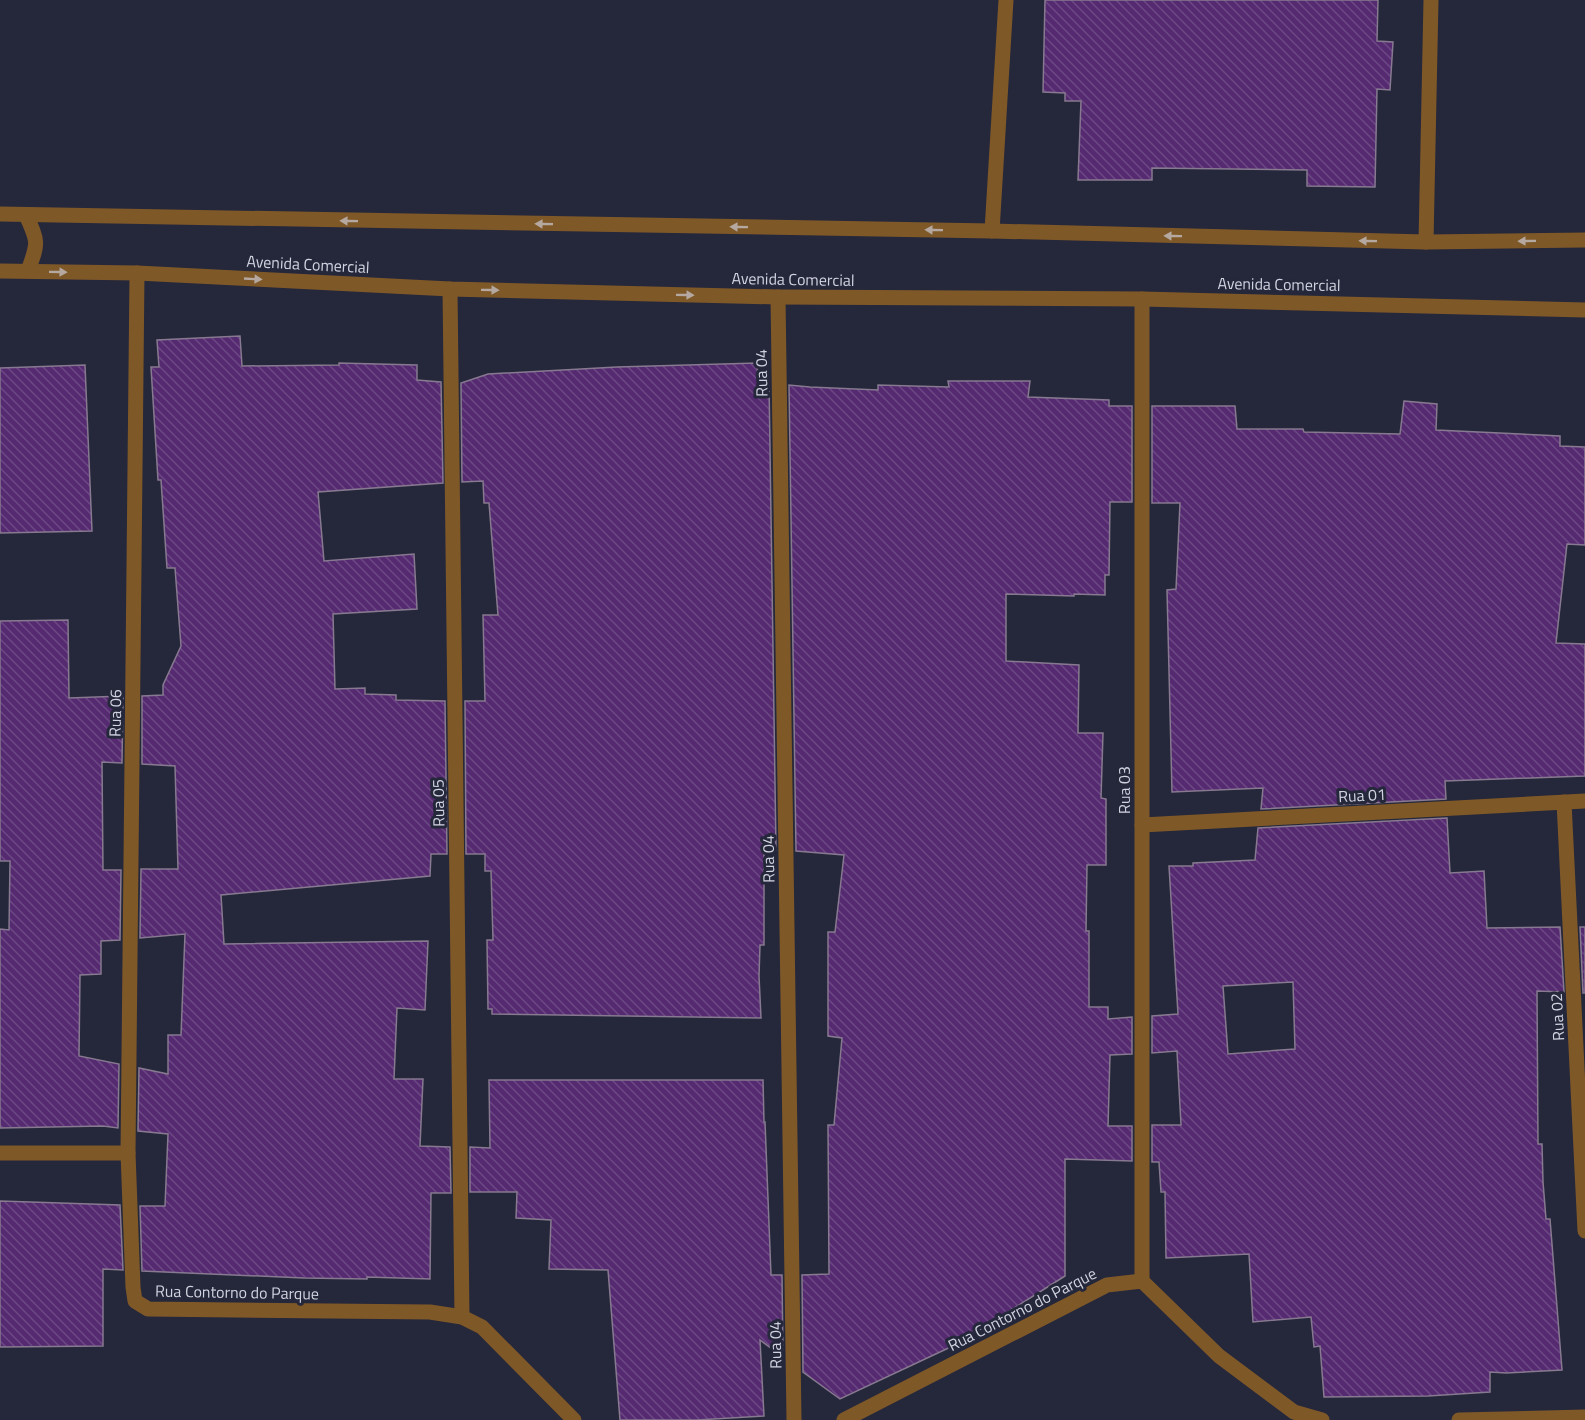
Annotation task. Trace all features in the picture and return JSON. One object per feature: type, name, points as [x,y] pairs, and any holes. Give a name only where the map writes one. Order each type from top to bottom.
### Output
[{"type":"street","points":[[992,231],[1006,0]]},
{"type":"street","points":[[1426,242],[1431,0]]},
{"type":"street","points":[[0,214],[992,231],[1426,242],[1585,240]]},
{"type":"street","points":[[26,215],[37,246],[28,271]]},
{"type":"street","name":"Avenida Comercial","points":[[0,271],[137,273],[450,289],[778,297],[1142,299],[1585,310]]},
{"type":"street","name":"Rua 06","points":[[128,1153],[137,273]]},
{"type":"street","name":"Rua 05","points":[[450,289],[462,1317]]},
{"type":"street","name":"Rua 04","points":[[778,297],[794,1420]]},
{"type":"street","name":"Rua 03","points":[[1142,299],[1142,1281]]},
{"type":"street","name":"Rua 01","points":[[1142,825],[1585,801]]},
{"type":"street","name":"Rua 02","points":[[1564,802],[1585,1231]]},
{"type":"street","points":[[0,1153],[128,1153]]},
{"type":"street","name":"Rua Contorno do Parque","points":[[128,1153],[133,1287],[135,1301],[148,1309],[429,1312],[462,1317],[482,1327],[574,1420]]},
{"type":"street","points":[[1142,1281],[1219,1356],[1294,1412],[1322,1420]]},
{"type":"street","name":"Rua Contorno do Parque","points":[[844,1420],[1107,1285],[1142,1281]]},
{"type":"street","points":[[1459,1420],[1585,1417]]},
{"type":"building","points":[[1045,0],[1378,0],[1377,41],[1393,42],[1390,90],[1377,89],[1375,187],[1307,186],[1307,170],[1152,168],[1152,180],[1078,180],[1081,101],[1065,101],[1065,93],[1043,92]]},
{"type":"building","points":[[240,336],[242,366],[339,365],[339,363],[417,365],[417,380],[441,382],[443,483],[318,492],[324,561],[414,554],[417,609],[333,614],[335,689],[365,688],[365,694],[396,695],[396,700],[445,701],[447,854],[431,854],[430,876],[221,895],[224,944],[428,941],[425,1010],[397,1008],[394,1079],[423,1079],[420,1146],[450,1147],[451,1193],[431,1193],[430,1279],[304,1278],[142,1271],[140,1206],[165,1206],[168,1134],[138,1131],[139,1068],[168,1074],[168,1035],[181,1035],[185,934],[140,938],[141,869],[178,869],[175,766],[142,764],[142,696],[163,695],[163,685],[181,646],[175,568],[167,568],[161,480],[158,480],[151,367],[159,367],[157,340]]},
{"type":"building","points":[[757,363],[758,381],[769,382],[776,850],[764,849],[764,945],[760,945],[759,976],[761,1018],[492,1014],[492,1009],[488,1009],[487,940],[493,940],[491,871],[485,871],[485,854],[466,854],[465,701],[485,701],[483,615],[498,615],[489,503],[484,503],[483,481],[462,482],[461,383],[488,374]]},
{"type":"building","points":[[85,365],[92,531],[0,533],[0,368]]},
{"type":"building","points":[[948,381],[1030,381],[1028,397],[1109,400],[1109,406],[1132,406],[1132,502],[1110,502],[1109,575],[1105,575],[1105,595],[1006,594],[1006,661],[1079,665],[1078,733],[1103,733],[1101,798],[1106,799],[1106,865],[1087,865],[1086,931],[1089,931],[1089,1007],[1108,1007],[1108,1019],[1132,1017],[1132,1054],[1110,1055],[1108,1126],[1132,1126],[1132,1161],[1065,1159],[1065,1276],[957,1344],[840,1399],[803,1372],[802,1275],[829,1274],[828,1125],[834,1125],[842,1038],[828,1036],[828,932],[835,932],[844,855],[796,851],[789,385],[878,390],[878,385],[949,387]]},
{"type":"building","points":[[1404,401],[1437,404],[1436,430],[1560,436],[1560,446],[1585,447],[1585,545],[1567,544],[1556,643],[1585,644],[1585,776],[1445,781],[1446,799],[1261,809],[1263,788],[1172,792],[1167,590],[1176,589],[1180,503],[1152,503],[1152,406],[1235,406],[1237,429],[1303,429],[1304,432],[1400,434]]},
{"type":"building","points":[[68,620],[69,698],[123,696],[122,763],[102,762],[103,870],[121,870],[120,940],[101,941],[101,974],[80,975],[79,1056],[119,1064],[118,1128],[103,1126],[0,1128],[0,929],[9,930],[10,861],[0,861],[0,621]]},
{"type":"building","points":[[1447,818],[1450,873],[1484,871],[1487,928],[1560,927],[1564,992],[1537,991],[1538,1144],[1542,1144],[1546,1219],[1550,1219],[1562,1370],[1490,1372],[1490,1392],[1428,1396],[1324,1397],[1320,1346],[1314,1347],[1311,1317],[1253,1322],[1249,1254],[1166,1258],[1165,1192],[1161,1192],[1159,1162],[1152,1162],[1152,1125],[1181,1125],[1177,1051],[1152,1053],[1152,1016],[1178,1014],[1169,866],[1255,860],[1258,828]],"holes":[[[1293,982],[1295,1049],[1228,1054],[1223,986]]]},
{"type":"building","points":[[1580,927],[1585,927],[1585,993],[1583,993]]},
{"type":"building","points":[[489,1080],[763,1080],[771,1275],[782,1275],[783,1357],[760,1340],[764,1416],[697,1420],[620,1420],[608,1270],[549,1269],[551,1220],[516,1218],[517,1192],[470,1192],[470,1147],[490,1148]]},
{"type":"building","points":[[0,1201],[120,1205],[123,1270],[103,1269],[103,1346],[0,1347]]}]
